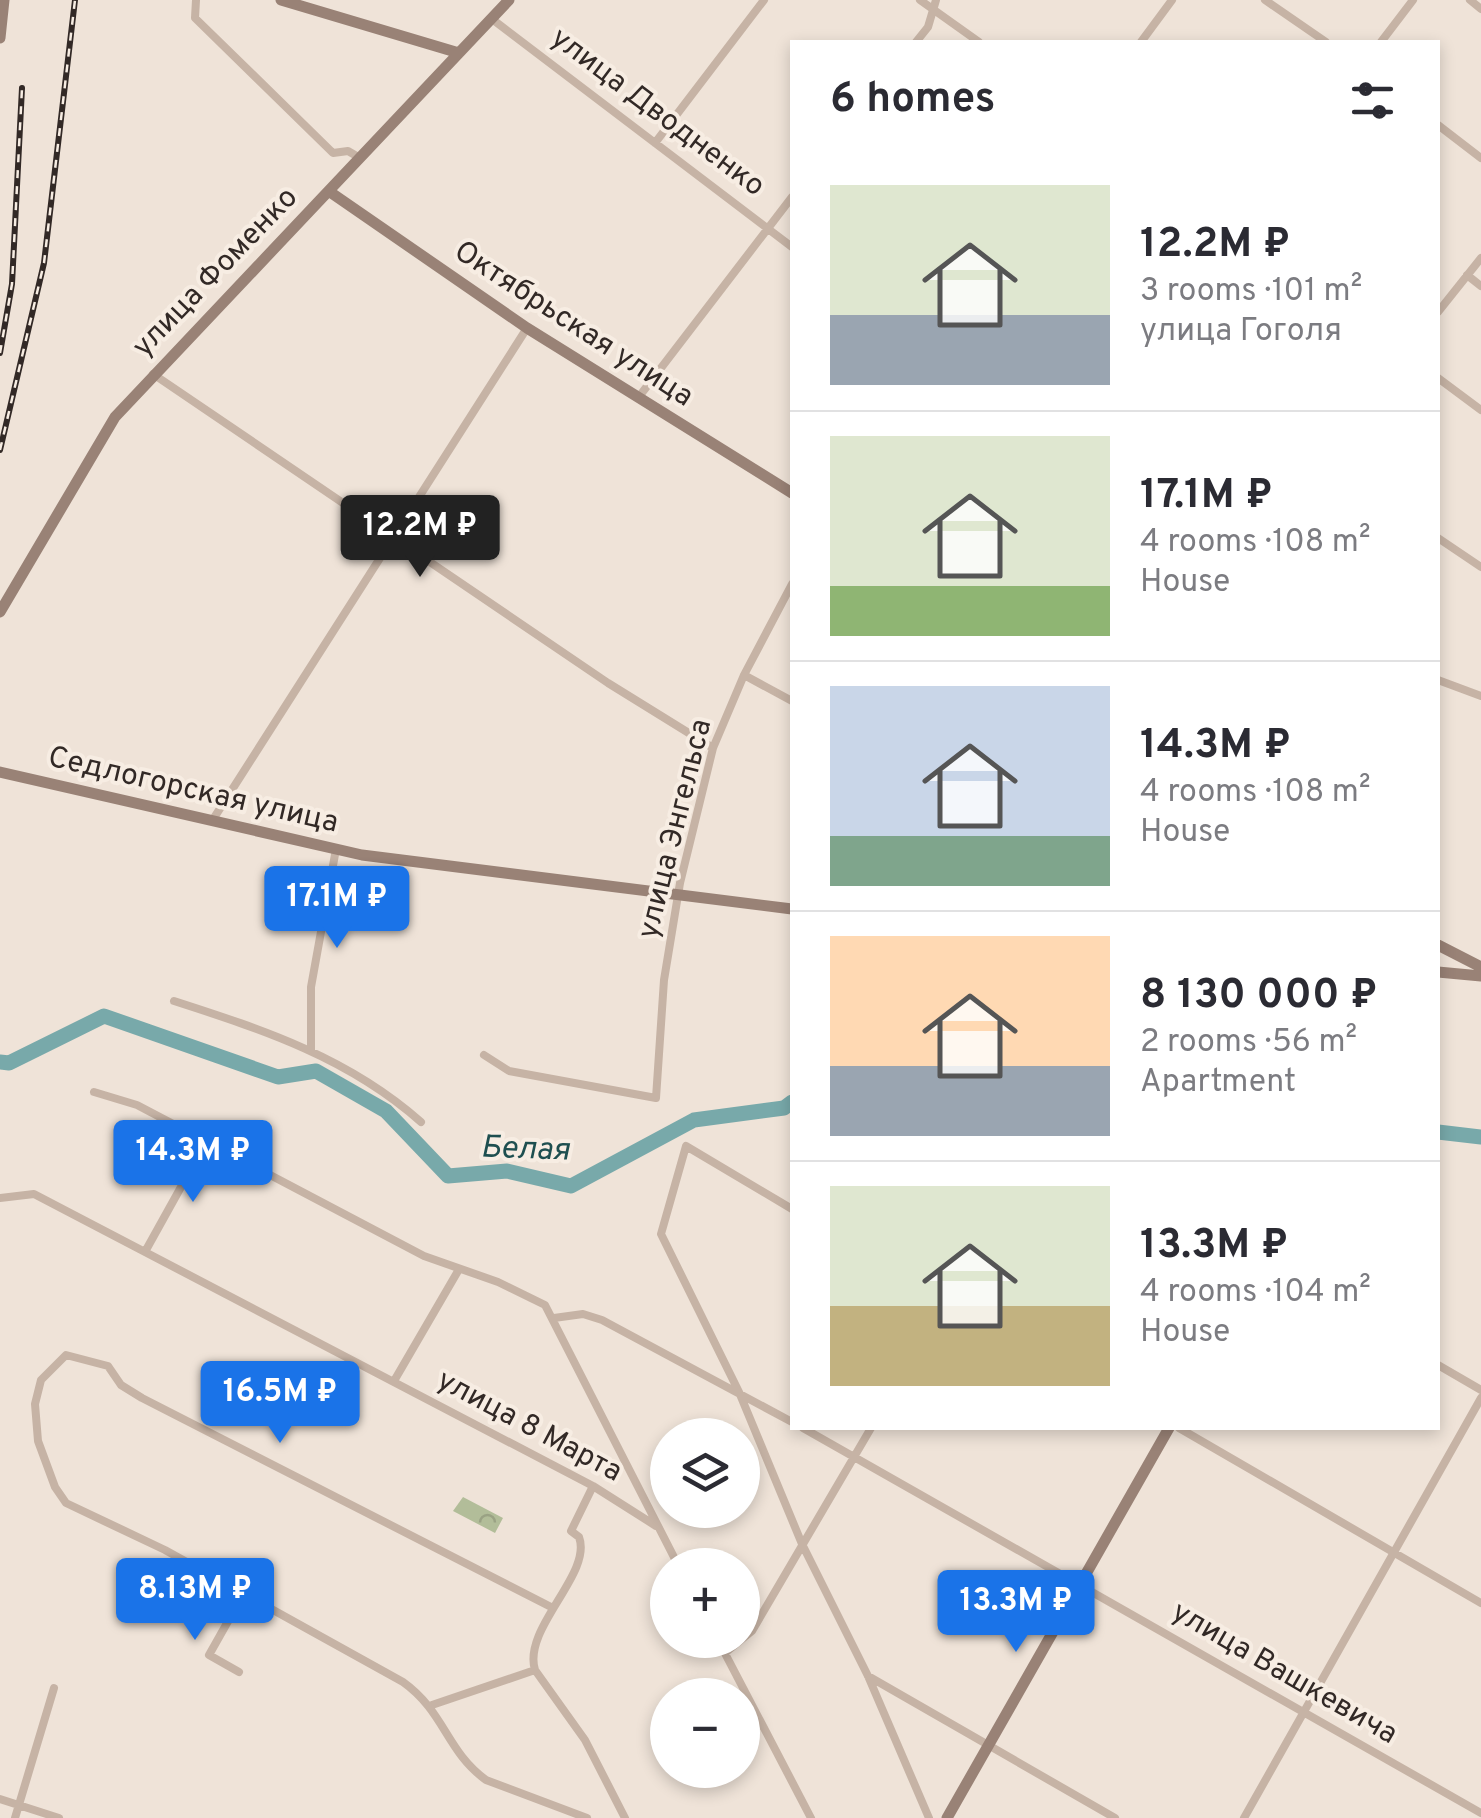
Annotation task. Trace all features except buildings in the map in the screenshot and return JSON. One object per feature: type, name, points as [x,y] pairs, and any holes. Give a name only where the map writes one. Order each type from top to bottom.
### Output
[{"type":"street","points":[[0,38],[4,0]]},
{"type":"street","points":[[196,0],[195,18],[333,153],[348,151],[360,158]]},
{"type":"street","points":[[281,0],[322,6],[460,53]]},
{"type":"street","name":"улица Фоменко","points":[[0,612],[115,417],[510,0]]},
{"type":"street","points":[[655,143],[764,0]]},
{"type":"street","points":[[920,0],[935,5],[977,40]]},
{"type":"street","points":[[1142,40],[1172,0]]},
{"type":"street","points":[[1265,0],[1323,40]]},
{"type":"street","points":[[1383,40],[1413,0]]},
{"type":"street","points":[[1470,0],[1481,8]]},
{"type":"street","points":[[918,40],[928,27],[935,5]]},
{"type":"street","name":"улица Дводненко","points":[[492,19],[790,245]]},
{"type":"street","points":[[1440,127],[1481,158]]},
{"type":"street","name":"Октябрьская улица","points":[[330,192],[527,328],[790,492]]},
{"type":"street","points":[[638,398],[790,199]]},
{"type":"street","points":[[1440,310],[1481,258]]},
{"type":"street","points":[[1468,275],[1481,286]]},
{"type":"street","points":[[212,822],[527,328]]},
{"type":"street","points":[[153,374],[393,540],[713,748]]},
{"type":"street","points":[[1440,379],[1481,410]]},
{"type":"street","points":[[1440,539],[1481,567]]},
{"type":"street","name":"улица Энгельса","points":[[484,1055],[510,1070],[656,1098],[658,1025],[678,897],[713,748],[744,675],[790,588]]},
{"type":"street","points":[[744,675],[790,700]]},
{"type":"street","points":[[1440,681],[1481,696]]},
{"type":"street","name":"Седлогорская улица","points":[[0,772],[336,849],[790,909]]},
{"type":"street","points":[[311,1050],[311,987],[336,849]]},
{"type":"street","points":[[1440,946],[1481,967]]},
{"type":"street","points":[[1440,972],[1481,976]]},
{"type":"street","points":[[174,1001],[290,1038],[392,1097],[421,1122]]},
{"type":"street","points":[[94,1092],[138,1106],[458,1271],[476,1274],[545,1305],[650,1511]]},
{"type":"street","points":[[146,1250],[206,1142]]},
{"type":"street","points":[[790,1208],[686,1146],[681,1152],[661,1234],[739,1392],[802,1544],[868,1676],[929,1818]]},
{"type":"street","name":"улица 8 Марта","points":[[0,1198],[34,1194],[593,1486],[650,1522]]},
{"type":"street","points":[[394,1381],[458,1271]]},
{"type":"street","points":[[554,1318],[583,1314],[602,1320],[790,1421]]},
{"type":"street","points":[[553,1608],[142,1398],[121,1385],[108,1366],[66,1355],[48,1371],[36,1394],[38,1440],[54,1487],[66,1503],[244,1593],[403,1682],[432,1705],[463,1762],[486,1780],[588,1818]]},
{"type":"street","points":[[1244,1818],[1481,1394],[1440,1366]]},
{"type":"street","name":"улица Вашкевича","points":[[807,1430],[1481,1813]]},
{"type":"street","points":[[760,1617],[870,1430]]},
{"type":"street","points":[[947,1818],[1168,1430]]},
{"type":"street","points":[[1182,1430],[1481,1603]]},
{"type":"street","points":[[593,1486],[571,1531],[579,1537],[581,1556],[533,1651],[535,1670],[585,1740],[625,1818]]},
{"type":"street","points":[[239,1672],[209,1655],[244,1593]]},
{"type":"street","points":[[728,1658],[811,1818]]},
{"type":"street","points":[[432,1705],[535,1670]]},
{"type":"street","points":[[868,1676],[1116,1818]]},
{"type":"street","points":[[15,1818],[54,1688]]},
{"type":"street","points":[[0,1799],[59,1818]]},
{"type":"green space","points":[[463,1497],[503,1518],[495,1533],[453,1511]]},
{"type":"waterway","name":"Белая","points":[[0,1062],[9,1063],[104,1016],[278,1077],[316,1071],[386,1111],[448,1176],[507,1171],[571,1186],[694,1120],[784,1108],[790,1104]]},
{"type":"waterway","name":"Белая","points":[[1440,1132],[1481,1137]]},
{"type":"railway","points":[[0,450],[44,263],[75,0]]},
{"type":"railway","points":[[0,353],[12,284],[22,88]]}]
